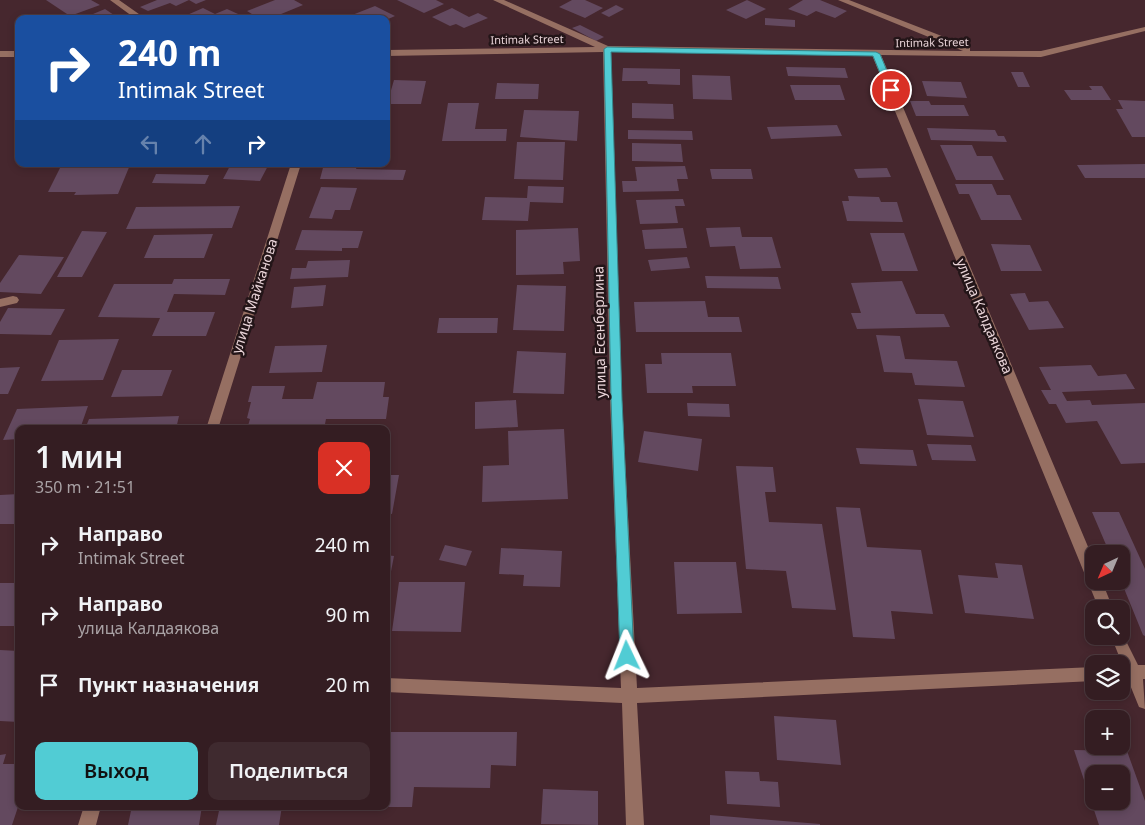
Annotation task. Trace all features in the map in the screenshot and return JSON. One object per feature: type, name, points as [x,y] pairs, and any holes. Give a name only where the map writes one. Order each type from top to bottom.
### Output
[{"type":"street","points":[[114,0],[136,15]]},
{"type":"street","points":[[497,0],[607,49]]},
{"type":"street","points":[[842,0],[974,52]]},
{"type":"street","name":"Intimak Street","points":[[390,53],[607,49],[876,54],[974,52],[1041,54],[1144,32]]},
{"type":"street","name":"улица Есенберлина","points":[[607,49],[616,400],[628,696],[636,825]]},
{"type":"street","points":[[0,54],[15,54]]},
{"type":"street","name":"улица Калдаякова","points":[[876,54],[1085,558]]},
{"type":"street","name":"улица Майканова","points":[[213,425],[295,167]]},
{"type":"street","points":[[0,303],[13,300]]},
{"type":"street","points":[[1122,645],[1145,702]]},
{"type":"street","points":[[390,685],[628,696],[1085,674]]},
{"type":"street","points":[[87,825],[92,810]]},
{"type":"building","points":[[46,0],[91,0],[100,5],[73,15],[68,15]]},
{"type":"building","points":[[157,0],[189,0],[176,6],[170,3],[148,11],[140,7]]},
{"type":"building","points":[[189,0],[206,0],[196,4]]},
{"type":"building","points":[[275,0],[294,0],[303,5],[279,15],[254,15],[247,11]]},
{"type":"building","points":[[397,0],[436,0],[444,4],[424,13]]},
{"type":"building","points":[[572,0],[585,0],[603,8],[585,18],[559,7]]},
{"type":"building","points":[[747,0],[766,9],[746,19],[726,10]]},
{"type":"building","points":[[803,0],[820,0],[847,11],[835,18],[816,11],[807,16],[788,9]]},
{"type":"building","points":[[616,5],[624,9],[609,17],[601,13]]},
{"type":"building","points":[[375,6],[395,16],[390,18],[390,15],[352,15]]},
{"type":"building","points":[[203,8],[215,14],[227,9],[240,15],[187,15]]},
{"type":"building","points":[[452,8],[469,17],[478,13],[488,18],[464,28],[456,24],[450,26],[432,17]]},
{"type":"building","points":[[105,9],[114,15],[91,15]]},
{"type":"building","points":[[765,18],[795,20],[795,27],[765,25]]},
{"type":"building","points":[[580,25],[604,37],[596,41],[572,28]]},
{"type":"building","points":[[786,67],[845,68],[848,78],[788,76]]},
{"type":"building","points":[[623,68],[680,69],[680,85],[648,84],[647,81],[622,81]]},
{"type":"building","points":[[1011,72],[1023,72],[1030,87],[1018,87]]},
{"type":"building","points":[[692,75],[730,76],[732,100],[693,99]]},
{"type":"building","points":[[394,80],[426,81],[421,104],[390,104],[390,94]]},
{"type":"building","points":[[922,81],[961,82],[967,98],[927,96]]},
{"type":"building","points":[[497,83],[539,84],[538,99],[495,99]]},
{"type":"building","points":[[790,85],[840,85],[845,100],[795,100]]},
{"type":"building","points":[[1089,86],[1102,86],[1111,100],[1071,100],[1064,90],[1092,90]]},
{"type":"building","points":[[1118,100],[1145,101],[1145,137],[1132,137],[1116,109],[1123,109]]},
{"type":"building","points":[[910,101],[929,101],[931,105],[964,105],[969,116],[916,116]]},
{"type":"building","points":[[448,103],[479,103],[475,129],[507,129],[506,141],[442,141]]},
{"type":"building","points":[[632,103],[673,104],[674,119],[632,118]]},
{"type":"building","points":[[524,110],[579,111],[577,141],[520,137]]},
{"type":"building","points":[[837,125],[842,136],[771,139],[767,127]]},
{"type":"building","points":[[927,128],[995,130],[998,136],[1004,136],[1007,142],[931,140]]},
{"type":"building","points":[[628,130],[692,131],[693,140],[628,139]]},
{"type":"building","points":[[517,142],[565,142],[563,180],[514,179]]},
{"type":"building","points":[[632,143],[681,144],[683,162],[632,161]]},
{"type":"building","points":[[940,145],[972,145],[977,156],[992,156],[1004,180],[956,180]]},
{"type":"building","points":[[1145,164],[1145,178],[1085,178],[1077,165]]},
{"type":"building","points":[[685,166],[688,179],[677,179],[679,191],[623,192],[622,181],[637,181],[635,167]]},
{"type":"building","points":[[60,167],[129,167],[118,194],[74,195],[76,192],[48,192]]},
{"type":"building","points":[[229,167],[267,167],[260,181],[223,179]]},
{"type":"building","points":[[323,167],[406,170],[403,180],[320,179]]},
{"type":"building","points":[[887,168],[891,177],[858,178],[854,169]]},
{"type":"building","points":[[710,169],[751,169],[753,179],[712,179]]},
{"type":"building","points":[[156,174],[209,175],[205,184],[152,183]]},
{"type":"building","points":[[955,184],[992,184],[997,195],[1010,195],[1022,220],[981,220],[969,194],[959,194]]},
{"type":"building","points":[[528,186],[564,187],[563,203],[530,202],[528,221],[482,220],[485,197],[527,198]]},
{"type":"building","points":[[321,187],[357,188],[350,210],[335,210],[332,219],[309,218]]},
{"type":"building","points":[[848,196],[879,197],[881,202],[897,202],[903,222],[847,221],[842,201],[849,201]]},
{"type":"building","points":[[683,199],[685,206],[675,206],[678,223],[640,224],[636,200]]},
{"type":"building","points":[[240,206],[232,228],[126,229],[136,207]]},
{"type":"building","points":[[740,227],[742,237],[772,237],[781,268],[740,269],[735,246],[710,247],[706,228]]},
{"type":"building","points":[[578,228],[580,261],[563,262],[564,274],[516,275],[516,230]]},
{"type":"building","points":[[683,228],[687,248],[645,249],[642,230]]},
{"type":"building","points":[[302,230],[363,231],[358,248],[342,248],[342,251],[295,250]]},
{"type":"building","points":[[82,231],[107,232],[82,277],[57,277]]},
{"type":"building","points":[[870,233],[904,233],[918,271],[882,271]]},
{"type":"building","points":[[213,234],[204,258],[144,258],[154,235]]},
{"type":"building","points":[[991,244],[1030,245],[1042,271],[1001,271]]},
{"type":"building","points":[[19,255],[64,257],[41,294],[0,292],[0,283]]},
{"type":"building","points":[[687,257],[690,268],[651,271],[648,260]]},
{"type":"building","points":[[350,260],[348,277],[290,279],[292,268],[306,268],[308,261]]},
{"type":"building","points":[[705,276],[778,277],[781,289],[707,288]]},
{"type":"building","points":[[174,279],[230,279],[225,295],[174,294],[167,312],[215,312],[206,336],[152,336],[160,318],[98,317],[114,284],[172,284]]},
{"type":"building","points":[[902,281],[916,314],[944,314],[950,327],[857,329],[851,313],[861,313],[851,283]]},
{"type":"building","points":[[326,285],[323,306],[291,308],[294,287]]},
{"type":"building","points":[[517,285],[566,286],[564,331],[513,330]]},
{"type":"building","points":[[1025,293],[1029,302],[1048,301],[1064,328],[1029,330],[1010,294]]},
{"type":"building","points":[[705,301],[708,317],[739,317],[742,332],[636,332],[634,302]]},
{"type":"building","points":[[8,308],[65,309],[51,335],[0,334],[0,322]]},
{"type":"building","points":[[439,318],[498,318],[497,333],[437,333]]},
{"type":"building","points":[[876,335],[900,336],[905,359],[957,361],[965,387],[915,385],[912,373],[884,372]]},
{"type":"building","points":[[119,339],[103,380],[41,381],[59,340]]},
{"type":"building","points":[[327,345],[322,372],[269,373],[275,346]]},
{"type":"building","points":[[517,351],[566,353],[564,394],[513,393]]},
{"type":"building","points":[[661,353],[731,353],[736,386],[692,386],[693,393],[647,393],[645,364],[662,364]]},
{"type":"building","points":[[1091,365],[1098,376],[1126,374],[1135,389],[1062,392],[1067,401],[1090,400],[1092,405],[1145,403],[1145,463],[1121,464],[1097,421],[1066,423],[1056,404],[1049,404],[1041,390],[1051,390],[1039,367]]},
{"type":"building","points":[[20,367],[8,394],[0,394],[0,368]]},
{"type":"building","points":[[122,370],[172,370],[162,396],[111,397]]},
{"type":"building","points":[[317,382],[385,382],[383,397],[389,397],[386,419],[326,419],[325,425],[248,425],[250,419],[247,418],[251,402],[248,402],[252,386],[285,386],[282,399],[313,399]]},
{"type":"building","points":[[918,399],[963,401],[974,437],[927,435]]},
{"type":"building","points":[[516,400],[518,427],[475,429],[475,402]]},
{"type":"building","points":[[687,403],[729,404],[730,417],[688,416]]},
{"type":"building","points":[[88,406],[81,425],[15,425],[15,439],[3,440],[17,409]]},
{"type":"building","points":[[179,416],[177,425],[87,425],[89,419]]},
{"type":"building","points":[[564,429],[568,499],[482,502],[483,466],[509,465],[508,431]]},
{"type":"building","points":[[644,431],[702,439],[698,471],[638,462]]},
{"type":"building","points":[[927,444],[971,445],[976,461],[932,460]]},
{"type":"building","points":[[856,448],[913,450],[917,466],[860,464]]},
{"type":"building","points":[[736,466],[773,467],[776,492],[765,492],[769,522],[822,524],[836,610],[792,608],[786,571],[746,569]]},
{"type":"building","points":[[390,475],[399,475],[392,514],[390,514]]},
{"type":"building","points":[[15,494],[15,524],[0,524],[0,495]]},
{"type":"building","points":[[836,507],[860,508],[867,547],[921,550],[933,614],[891,611],[895,639],[853,637]]},
{"type":"building","points":[[1092,512],[1119,512],[1145,569],[1145,636],[1125,590],[1130,590],[1130,545],[1106,545]]},
{"type":"building","points":[[445,545],[472,551],[466,566],[439,560]]},
{"type":"building","points":[[501,548],[562,551],[560,587],[523,586],[524,575],[499,574]]},
{"type":"building","points":[[390,556],[394,556],[390,577]]},
{"type":"building","points":[[674,562],[736,562],[742,613],[677,614]]},
{"type":"building","points":[[995,563],[1022,565],[1034,619],[965,613],[958,575],[998,578]]},
{"type":"building","points":[[399,582],[465,582],[461,632],[392,631]]},
{"type":"building","points":[[0,583],[15,583],[15,626],[0,626]]},
{"type":"building","points":[[0,650],[15,651],[15,722],[0,721]]},
{"type":"building","points":[[774,716],[836,720],[841,765],[777,760]]},
{"type":"building","points":[[390,732],[517,732],[516,766],[491,765],[490,788],[414,787],[412,807],[390,807]]},
{"type":"building","points":[[1074,750],[1085,750],[1085,755],[1128,755],[1145,801],[1145,825],[1099,825],[1094,810],[1130,810],[1130,765],[1085,765],[1085,783]]},
{"type":"building","points":[[6,754],[3,764],[15,764],[15,810],[17,810],[12,825],[0,825],[0,755]]},
{"type":"building","points":[[725,771],[759,772],[760,781],[778,782],[780,807],[727,804]]},
{"type":"building","points":[[543,789],[598,791],[598,825],[541,824]]},
{"type":"building","points":[[131,810],[201,810],[199,825],[128,825]]},
{"type":"building","points":[[219,810],[281,810],[279,825],[216,825]]},
{"type":"building","points":[[710,815],[820,824],[820,825],[710,825]]},
{"type":"route","points":[[627,656],[616,400],[607,49],[876,54],[891,90]]}]
